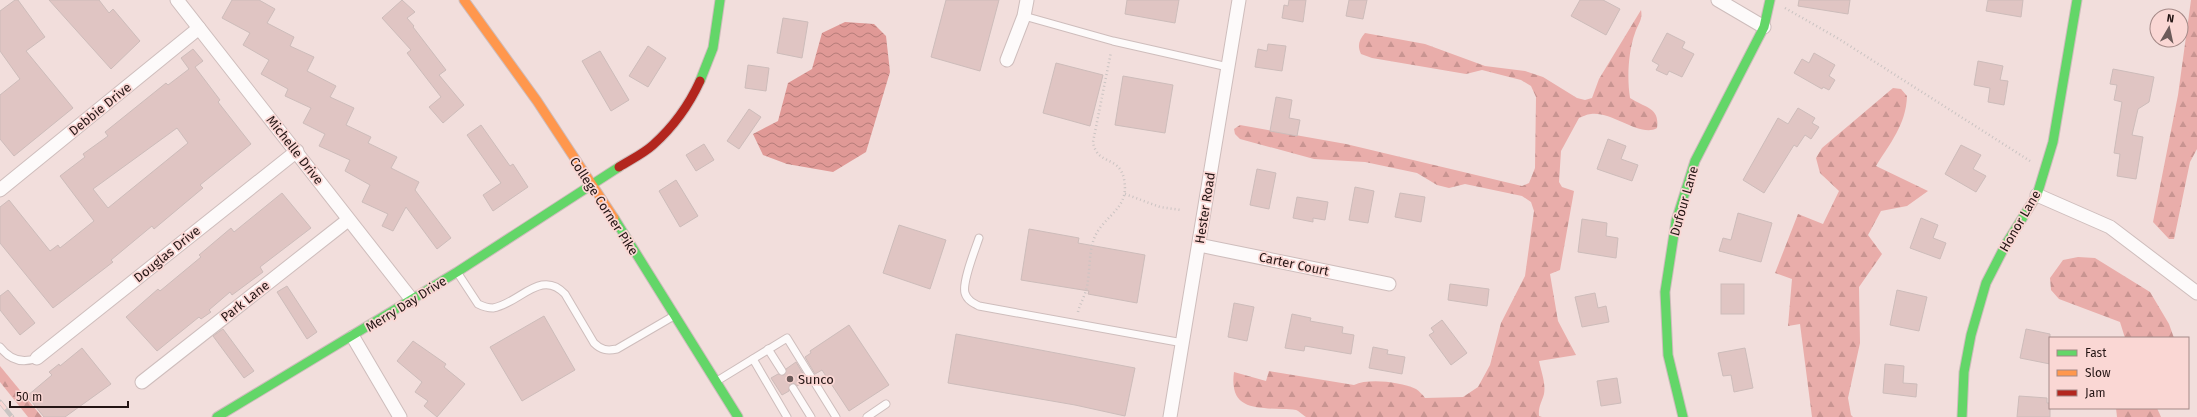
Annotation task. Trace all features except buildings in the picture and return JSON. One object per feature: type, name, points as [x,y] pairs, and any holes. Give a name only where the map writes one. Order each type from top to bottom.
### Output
[{"type":"main road","name":"College Corner Pike","points":[[464,0],[495,40],[591,184],[738,417]]},
{"type":"main road","name":"Merry Day Drive","points":[[216,417],[353,337],[457,272],[652,146],[673,126],[698,86],[713,48],[720,0]]},
{"type":"main road","name":"Honor Lane","points":[[1962,417],[1964,372],[1971,335],[1986,284],[2006,244],[2037,195],[2053,142],[2078,0]]},
{"type":"main road","name":"Dufour Lane","points":[[1683,417],[1668,355],[1665,292],[1676,221],[1695,161],[1764,27],[1770,1]]},
{"type":"street","name":"Michelle Drive","points":[[177,0],[297,151],[348,220],[412,300]]},
{"type":"street","points":[[1008,60],[1024,16],[1027,0]]},
{"type":"street","name":"Hester Road","points":[[1170,417],[1239,0]]},
{"type":"street","points":[[1718,0],[1764,27]]},
{"type":"street","name":"Debbie Drive","points":[[0,190],[199,28]]},
{"type":"street","name":"Douglas Drive","points":[[37,358],[297,151]]},
{"type":"street","points":[[2037,195],[2110,227],[2197,293]]},
{"type":"street","name":"Park Lane","points":[[142,382],[348,220]]},
{"type":"street","name":"Carter Court","points":[[1199,245],[1389,284]]},
{"type":"street","points":[[353,337],[400,417]]},
{"type":"lane","points":[[1024,16],[1113,41],[1228,67]]},
{"type":"lane","points":[[978,238],[965,285],[965,293],[970,301],[979,306],[1183,343]]},
{"type":"lane","points":[[457,272],[478,304],[491,308],[504,304],[540,285],[550,284],[559,287],[565,294],[594,343],[599,348],[607,351],[617,349],[674,316]]},
{"type":"lane","points":[[715,382],[787,338],[836,417]]},
{"type":"lane","points":[[0,347],[6,355],[18,360],[29,361],[37,358]]},
{"type":"lane","points":[[768,349],[782,371]]},
{"type":"lane","points":[[753,359],[787,417]]},
{"type":"lane","points":[[793,388],[811,417]]},
{"type":"lane","points":[[867,417],[886,404]]},
{"type":"path","points":[[1770,1],[1786,8],[1839,39],[2027,160],[2046,166]]},
{"type":"path","points":[[1076,324],[1079,304],[1084,295],[1093,240],[1100,228],[1117,210],[1125,194],[1121,170],[1115,163],[1099,156],[1094,151],[1093,142],[1113,41]]},
{"type":"path","points":[[1125,194],[1160,208],[1181,210]]},
{"type":"green space","points":[[2191,0],[2197,0],[2197,149],[2190,162],[2174,239],[2169,239],[2153,222],[2178,95],[2184,48],[2189,48],[2189,15]]},
{"type":"green space","points":[[1641,10],[1641,19],[1633,40],[1630,57],[1628,74],[1630,98],[1654,112],[1657,121],[1657,128],[1643,130],[1608,116],[1588,114],[1579,118],[1561,151],[1559,182],[1562,187],[1574,191],[1560,270],[1550,274],[1558,321],[1576,355],[1539,361],[1544,386],[1544,394],[1539,413],[1539,416],[1542,417],[1306,417],[1296,410],[1253,407],[1240,400],[1235,393],[1233,384],[1234,372],[1266,381],[1269,371],[1354,385],[1376,381],[1402,384],[1416,389],[1425,398],[1463,397],[1478,387],[1490,365],[1501,323],[1525,276],[1534,211],[1531,202],[1522,196],[1465,184],[1449,188],[1437,185],[1417,173],[1365,162],[1314,159],[1240,139],[1235,134],[1234,129],[1240,125],[1346,144],[1522,186],[1529,183],[1535,168],[1536,97],[1531,86],[1521,80],[1482,70],[1466,74],[1372,58],[1361,54],[1359,48],[1359,43],[1365,33],[1425,44],[1485,66],[1525,71],[1543,77],[1577,98],[1585,100],[1592,98],[1599,79]]},
{"type":"green space","points":[[1893,88],[1901,89],[1907,96],[1904,116],[1892,141],[1876,166],[1928,191],[1907,206],[1881,211],[1868,235],[1882,254],[1859,287],[1860,343],[1848,398],[1851,415],[1853,417],[1812,417],[1800,324],[1788,326],[1792,279],[1775,273],[1798,214],[1823,224],[1839,191],[1820,173],[1816,158],[1822,148]]},
{"type":"green space","points":[[2078,257],[2095,258],[2150,292],[2169,324],[2174,337],[2125,337],[2120,322],[2059,299],[2051,290],[2050,278],[2063,260]]},
{"type":"green space","points":[[0,366],[42,417],[28,417],[0,382]]},
{"type":"green space","points":[[2116,409],[2157,409],[2161,417],[2117,417]]},
{"type":"water","points":[[845,22],[874,24],[886,36],[890,72],[866,152],[833,172],[787,164],[763,155],[753,134],[778,121],[788,83],[812,69],[822,33]]},
{"type":"railway","points":[[0,402],[12,417]]},
{"type":"traffic: fast","points":[[700,81],[713,48],[720,0]]},
{"type":"traffic: fast","points":[[1683,417],[1668,355],[1665,292],[1676,221],[1695,161],[1764,27],[1770,0]]},
{"type":"traffic: fast","points":[[1962,417],[1964,372],[1971,335],[1986,283],[2006,244],[2037,195],[2053,142],[2077,0]]},
{"type":"traffic: fast","points":[[217,417],[457,272],[619,167]]},
{"type":"traffic: fast","points":[[614,218],[738,417]]},
{"type":"traffic: slow","points":[[464,0],[537,101],[614,218]]},
{"type":"traffic: jam","points":[[619,167],[641,154],[667,131],[680,116],[700,81]]},
{"type":"place","name":"Sunco","points":[[790,379]]}]
